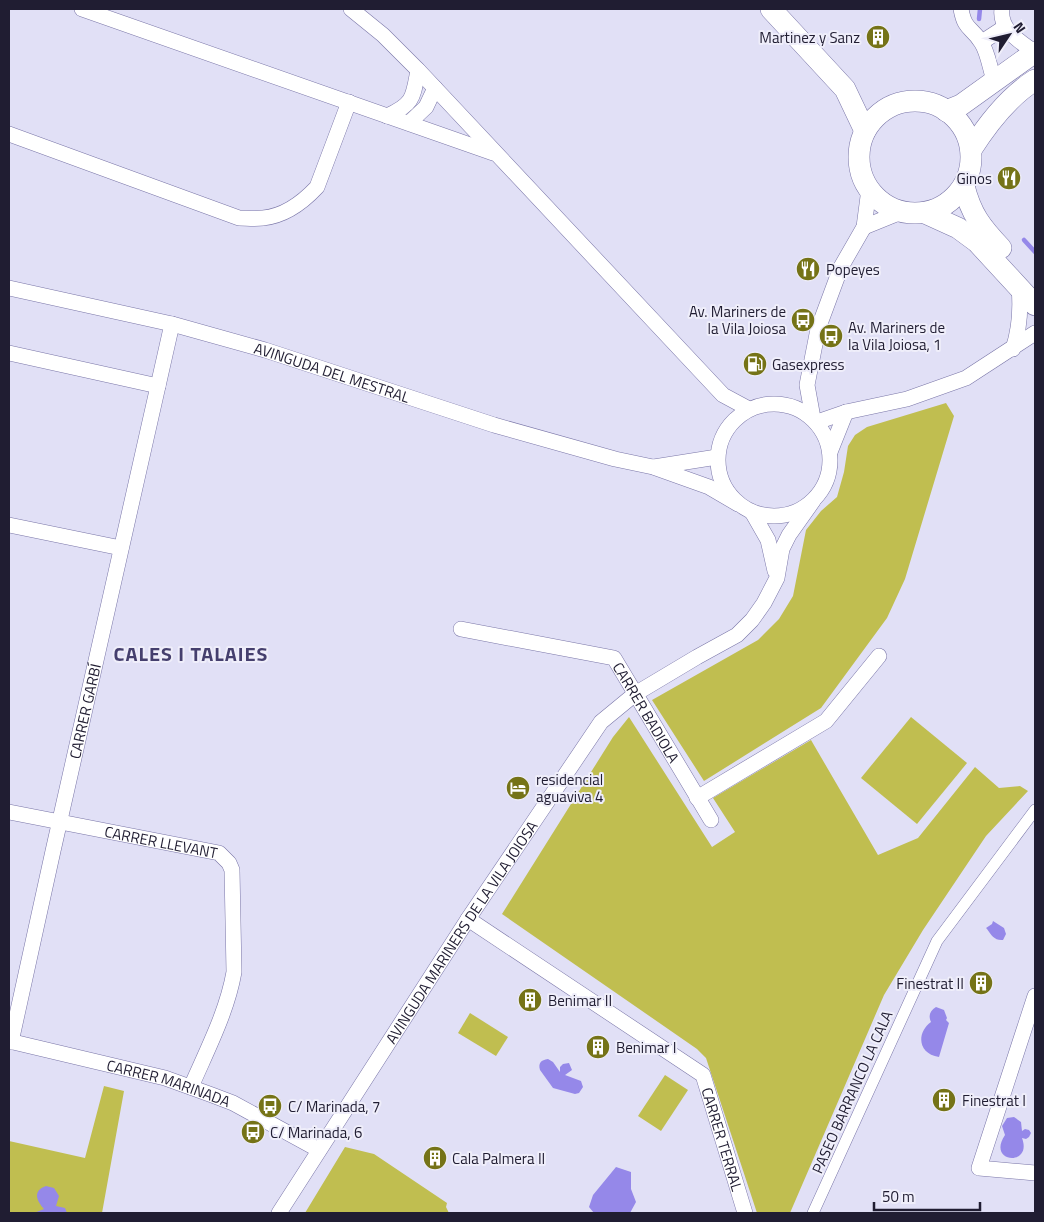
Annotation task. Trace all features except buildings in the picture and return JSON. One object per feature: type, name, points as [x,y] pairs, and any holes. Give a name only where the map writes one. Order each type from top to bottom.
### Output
[{"type":"main road","points":[[771,9],[845,89],[864,102],[888,108]]},
{"type":"main road","points":[[946,111],[961,105],[1035,52]]},
{"type":"main road","points":[[970,150],[993,117],[1035,80]]},
{"type":"main road","points":[[845,89],[865,132]]},
{"type":"main road","points":[[919,102],[932,104],[946,111],[963,128],[970,150],[970,170],[964,186],[951,201],[926,213],[901,212],[880,201],[868,188],[860,168],[859,156],[865,132],[876,117],[888,108],[900,103],[919,102]]},
{"type":"main road","points":[[964,186],[969,205],[982,228],[1027,286],[1035,305]]},
{"type":"main road","points":[[926,213],[958,228],[977,242],[1027,286]]},
{"type":"street","points":[[82,9],[497,154]]},
{"type":"street","points":[[351,9],[383,35],[418,70],[723,395],[749,409]]},
{"type":"street","points":[[961,9],[964,23],[982,42],[994,80]]},
{"type":"street","points":[[1002,9],[1001,17],[1008,32],[1035,52]]},
{"type":"street","points":[[982,42],[1005,27]]},
{"type":"street","points":[[387,116],[404,108],[414,94],[418,70]]},
{"type":"street","points":[[409,123],[426,107],[435,88]]},
{"type":"street","points":[[9,134],[239,218],[263,218],[280,214],[295,206],[307,198],[317,187],[349,102]]},
{"type":"street","points":[[789,405],[799,397],[806,385],[818,329],[841,267],[864,227],[868,188]]},
{"type":"street","points":[[864,227],[901,212]]},
{"type":"street","points":[[1014,348],[1027,286]]},
{"type":"street","name":"AVINGUDA DEL MESTRAL","points":[[9,288],[172,324],[281,356],[494,425],[614,459],[652,467],[709,487],[738,504]]},
{"type":"street","name":"CARRER GARBÍ","points":[[10,1041],[172,324]]},
{"type":"street","points":[[806,385],[815,420],[828,443],[830,452],[829,474],[823,489],[813,501],[800,511],[784,516],[768,516],[752,512],[738,504],[726,491],[719,475],[717,457],[720,442],[727,428],[738,416],[749,409],[762,404],[789,405],[815,420],[907,399],[966,378],[1035,333]]},
{"type":"street","points":[[9,353],[158,386]]},
{"type":"street","points":[[723,395],[727,428]]},
{"type":"street","points":[[830,452],[846,412]]},
{"type":"street","name":"AVINGUDA DEL MESTRAL","points":[[652,467],[717,457]]},
{"type":"street","name":"AVINGUDA MARINERS DE LA VILA JOIOSA","points":[[279,1213],[468,919],[601,722],[635,694],[737,635],[756,614],[777,578],[782,549],[789,535],[813,501]]},
{"type":"street","points":[[752,512],[768,540],[777,578]]},
{"type":"street","points":[[9,525],[121,548]]},
{"type":"street","name":"CARRER BADIOLA","points":[[461,629],[614,658],[711,820]]},
{"type":"street","points":[[697,798],[826,721],[880,656]]},
{"type":"street","name":"PASEO BARRANCO LA CALA","points":[[814,1213],[937,941],[1035,810]]},
{"type":"street","name":"CARRER LLEVANT","points":[[9,812],[219,853],[229,862],[232,879],[234,972],[231,988],[224,1007],[191,1087]]},
{"type":"street","name":"CARRER TERRAL","points":[[468,919],[703,1075],[745,1213]]},
{"type":"street","points":[[1035,996],[979,1168],[1035,1173]]},
{"type":"street","name":"CARRER MARINADA","points":[[10,1041],[165,1078],[191,1087],[233,1103],[319,1150]]},
{"type":"shaded area","points":[[946,403],[954,416],[905,579],[887,618],[821,708],[704,781],[652,700],[758,640],[779,619],[793,596],[806,530],[821,511],[837,497],[844,472],[848,446],[855,435],[867,427]]},
{"type":"shaded area","points":[[629,717],[712,847],[735,832],[713,798],[811,740],[878,855],[918,838],[975,767],[999,788],[1020,786],[1028,791],[986,836],[923,930],[884,995],[790,1213],[757,1213],[706,1058],[697,1049],[502,914],[613,737]]},
{"type":"shaded area","points":[[911,717],[967,763],[917,824],[861,778]]},
{"type":"shaded area","points":[[993,921],[1004,928],[1006,934],[1003,940],[995,939],[986,928]]},
{"type":"shaded area","points":[[936,1007],[944,1010],[946,1020],[949,1023],[939,1057],[927,1052],[921,1042],[923,1032],[931,1022],[930,1013]]},
{"type":"shaded area","points":[[470,1013],[508,1037],[496,1056],[458,1033]]},
{"type":"shaded area","points":[[548,1059],[553,1062],[560,1072],[560,1067],[563,1064],[569,1063],[572,1070],[565,1075],[581,1081],[583,1087],[579,1093],[575,1094],[553,1088],[539,1068],[541,1062]]},
{"type":"shaded area","points":[[665,1075],[688,1090],[661,1131],[638,1116]]},
{"type":"shaded area","points":[[104,1086],[124,1091],[102,1213],[9,1213],[9,1141],[85,1158]]},
{"type":"shaded area","points":[[1014,1117],[1021,1122],[1022,1131],[1025,1129],[1031,1133],[1026,1139],[1022,1138],[1024,1147],[1021,1154],[1010,1158],[1001,1151],[1001,1144],[1005,1135],[1002,1126],[1007,1118]]},
{"type":"shaded area","points":[[345,1147],[374,1154],[447,1203],[446,1207],[449,1213],[305,1213]]},
{"type":"shaded area","points":[[616,1167],[631,1172],[631,1189],[636,1202],[630,1213],[594,1213],[589,1207],[593,1195]]},
{"type":"shaded area","points":[[46,1186],[54,1188],[59,1196],[56,1206],[65,1208],[67,1213],[34,1213],[44,1209],[39,1203],[37,1193]]},
{"type":"waterway","points":[[979,19],[980,9]]},
{"type":"waterway","points":[[1024,240],[1035,252]]},
{"type":"place","name":"Martinez y Sanz","points":[[878,37]]},
{"type":"place","name":"Ginos","points":[[1009,178]]},
{"type":"place","name":"Popeyes","points":[[808,269]]},
{"type":"place","name":"Av. Mariners de la Vila Joiosa","points":[[803,320]]},
{"type":"place","name":"Av. Mariners de la Vila Joiosa, 1","points":[[831,336]]},
{"type":"place","name":"Gasexpress","points":[[755,364]]},
{"type":"place","name":"residencial aguaviva 4","points":[[518,788]]},
{"type":"place","name":"Finestrat II","points":[[981,983]]},
{"type":"place","name":"Benimar II","points":[[530,1000]]},
{"type":"place","name":"Benimar I","points":[[598,1047]]},
{"type":"place","name":"Finestrat I","points":[[944,1100]]},
{"type":"place","name":"C/ Marinada, 7","points":[[270,1106]]},
{"type":"place","name":"C/ Marinada, 6","points":[[253,1132]]},
{"type":"place","name":"Cala Palmera II","points":[[435,1158]]},
{"type":"district","name":"CALES I TALAIES","points":[[191,653]]}]
